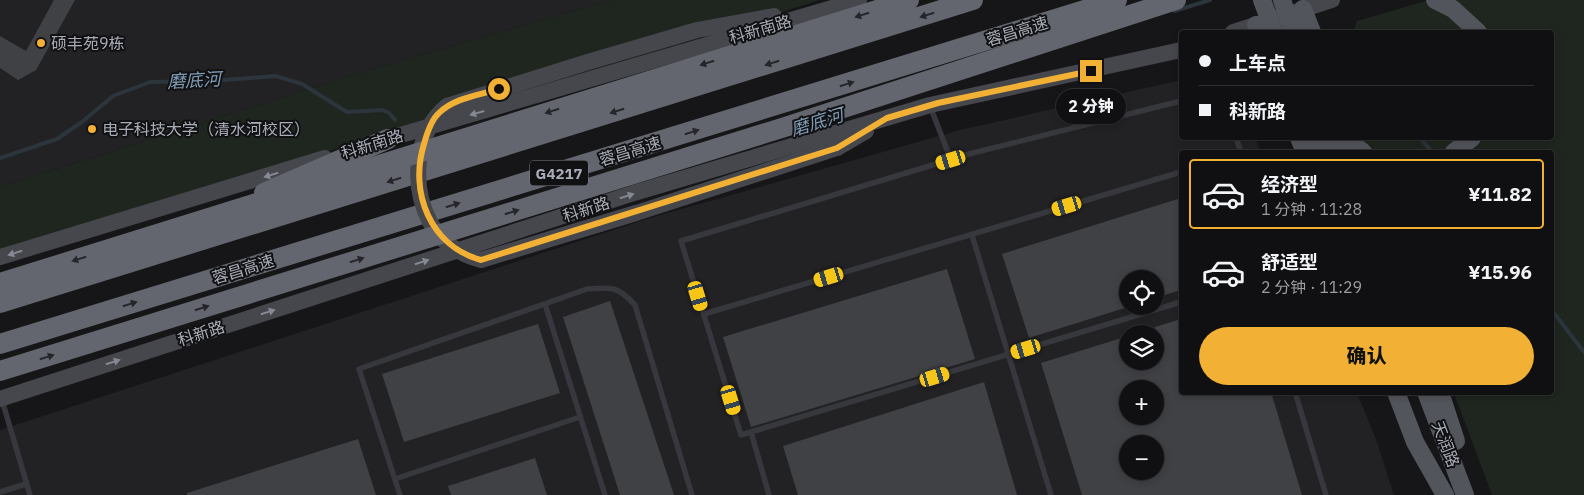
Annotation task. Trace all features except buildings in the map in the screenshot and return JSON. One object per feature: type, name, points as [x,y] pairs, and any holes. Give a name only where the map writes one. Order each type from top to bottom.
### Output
[{"type":"highway","points":[[0,283],[909,0]]},
{"type":"highway","name":"G4217","points":[[0,303],[973,0]]},
{"type":"highway","name":"蓉昌高速","points":[[0,344],[1117,0]]},
{"type":"highway","points":[[0,371],[766,133],[1176,0]]},
{"type":"highway","points":[[55,285],[388,139]]},
{"type":"main road","points":[[854,0],[697,30],[464,99],[447,106],[437,114],[427,132],[419,158],[419,189],[430,223],[457,251],[465,256],[481,260],[636,213],[837,148],[887,118]]},
{"type":"main road","name":"科新南路","points":[[0,258],[388,139],[859,0]]},
{"type":"main road","points":[[1262,0],[1273,30]]},
{"type":"main road","points":[[1282,0],[1292,30]]},
{"type":"main road","points":[[1258,29],[1303,9],[1332,0]]},
{"type":"main road","points":[[1435,0],[1453,9],[1476,30]]},
{"type":"main road","points":[[1303,9],[1311,30]]},
{"type":"main road","name":"科新路","points":[[1,398],[634,193],[930,105],[1179,50]]},
{"type":"main road","points":[[1348,140],[1360,150]]},
{"type":"main road","points":[[1397,395],[1415,442],[1446,495]]},
{"type":"main road","name":"天润路","points":[[1410,395],[1446,495]]},
{"type":"main road","name":"天润路","points":[[1427,395],[1466,495]]},
{"type":"main road","points":[[1441,395],[1455,434],[1466,495]]},
{"type":"lane","points":[[1179,102],[951,160],[681,241],[742,435],[1179,303]]},
{"type":"lane","points":[[930,105],[951,160]]},
{"type":"lane","points":[[704,314],[1179,173]]},
{"type":"lane","points":[[972,235],[1051,495]]},
{"type":"lane","points":[[400,495],[360,369],[587,289],[606,287],[622,290],[635,305],[692,495]]},
{"type":"lane","points":[[545,304],[605,495]]},
{"type":"lane","points":[[1296,395],[1326,495]]},
{"type":"lane","points":[[1,398],[30,495]]},
{"type":"lane","points":[[395,479],[580,418]]},
{"type":"lane","points":[[751,432],[770,495]]},
{"type":"lane","points":[[0,492],[26,484]]},
{"type":"shaded area","name":"电子科技大学（清水河校区）","points":[[0,0],[611,0],[366,71],[0,187]]},
{"type":"shaded area","points":[[611,0],[820,0],[620,63],[0,251],[0,187],[366,71]]},
{"type":"shaded area","points":[[1429,0],[1584,0],[1584,495],[1492,495],[1455,395],[1554,395],[1554,150],[1364,150],[1360,140],[1554,140],[1554,30],[1354,30],[1357,21]]},
{"type":"shaded area","points":[[1179,80],[1179,140],[1256,140],[1260,150],[1179,150],[1179,395],[1358,395],[1377,442],[1394,495],[0,495],[0,430],[650,218],[960,130]]},
{"type":"waterway","name":"磨底河","points":[[1174,11],[1210,0]]},
{"type":"waterway","name":"磨底河","points":[[0,158],[57,139],[82,122],[113,96],[150,82],[211,81],[276,76],[302,84],[347,112],[382,110],[389,113],[395,120]]},
{"type":"waterway","points":[[1422,140],[1430,150]]},
{"type":"waterway","points":[[1554,313],[1584,352]]},
{"type":"place","name":"硕丰苑9栋","points":[[41,43]]},
{"type":"place","name":"电子科技大学（清水河校区）","points":[[92,129]]},
{"type":"route","points":[[499,89],[464,99],[447,106],[437,114],[427,132],[419,158],[419,189],[430,223],[450,246],[465,256],[481,260],[498,257],[837,148],[887,118],[938,103],[1091,71]]}]
